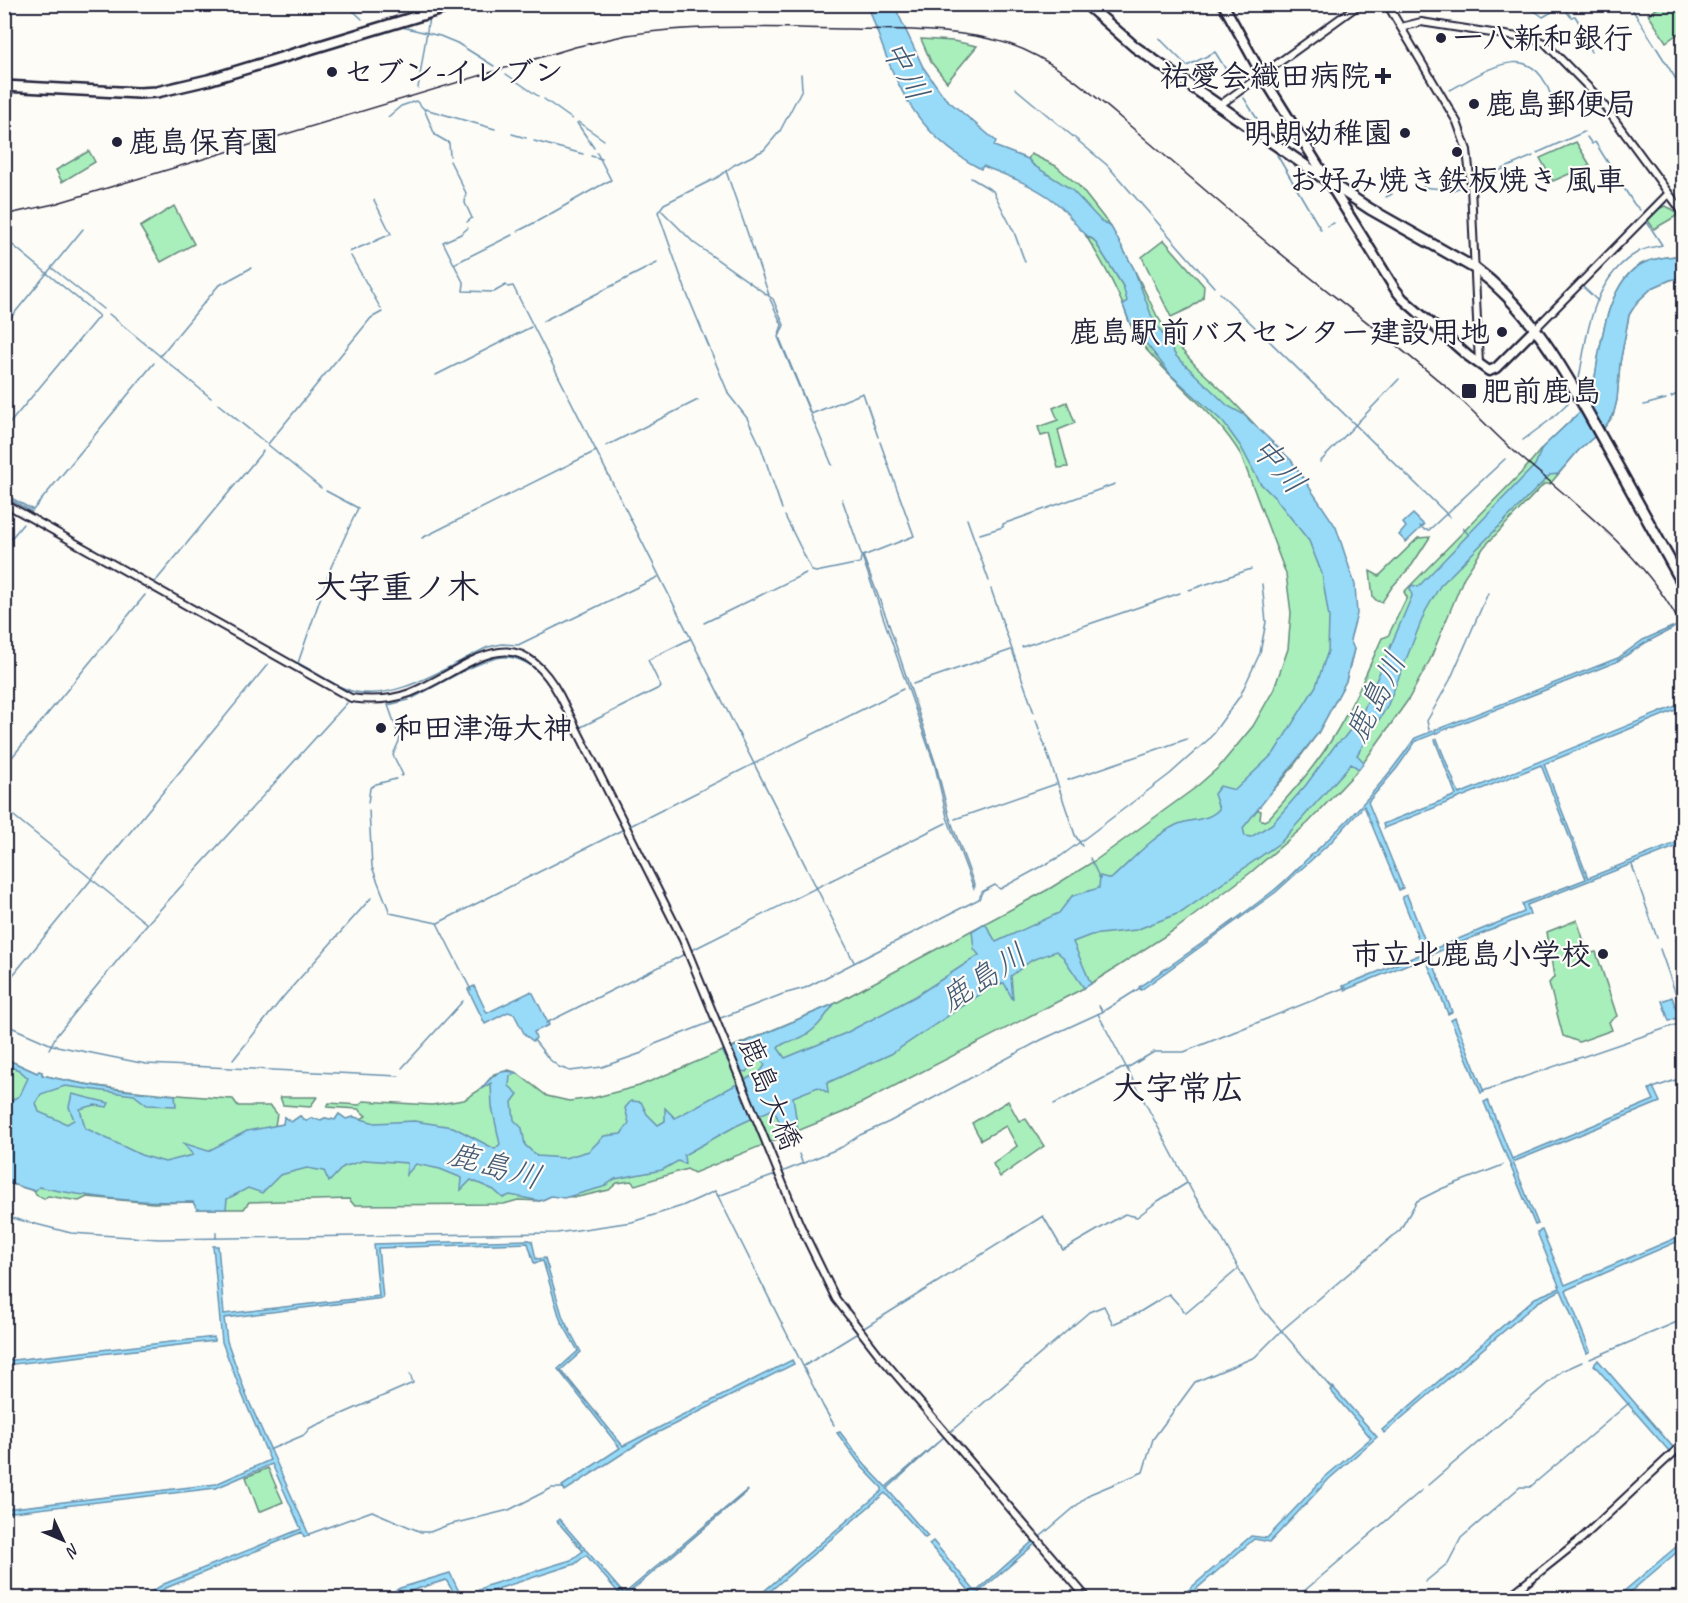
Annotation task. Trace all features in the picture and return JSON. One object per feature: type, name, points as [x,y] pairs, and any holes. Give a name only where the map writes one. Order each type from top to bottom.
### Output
[{"type":"highway","points":[[4,86],[157,92],[217,77],[458,4]]},
{"type":"highway","points":[[1086,4],[1135,47],[1329,182],[1370,209],[1476,269],[1490,280],[1536,328],[1560,364],[1683,584]]},
{"type":"main road","points":[[1223,4],[1262,75],[1403,299],[1479,365],[1489,371],[1496,368],[1536,328]]},
{"type":"street","points":[[1220,105],[1360,4]]},
{"type":"street","points":[[1387,4],[1457,122],[1467,150],[1472,186],[1479,365]]},
{"type":"street","points":[[1401,27],[1421,22],[1545,43],[1597,96],[1683,214]]},
{"type":"street","points":[[1536,328],[1668,194]]},
{"type":"street","name":"鹿島大橋","points":[[4,502],[351,698],[367,701],[388,699],[408,693],[490,654],[505,651],[520,653],[531,658],[546,672],[683,940],[799,1223],[836,1299],[858,1329],[1087,1599]]},
{"type":"street","points":[[1508,1599],[1581,1539],[1683,1443]]},
{"type":"green space","points":[[1663,5],[1683,5],[1683,30],[1666,42],[1648,14]]},
{"type":"green space","points":[[921,39],[953,41],[977,46],[947,82],[931,62]]},
{"type":"green space","points":[[1576,142],[1590,165],[1553,181],[1540,158]]},
{"type":"green space","points":[[89,151],[95,162],[62,182],[56,170]]},
{"type":"green space","points":[[1031,154],[1056,166],[1079,186],[1111,227],[1157,316],[1172,339],[1258,428],[1228,410],[1175,363],[1131,277],[1028,159]]},
{"type":"green space","points":[[174,206],[194,244],[161,262],[140,227]]},
{"type":"green space","points":[[1665,206],[1678,215],[1654,229],[1647,219],[1656,210]]},
{"type":"green space","points":[[1086,236],[1094,240],[1123,286],[1135,311],[1227,418],[1328,549],[1340,650],[1241,808],[933,1000],[591,1166],[497,1160],[435,1135],[174,1177],[5,1111],[4,1058],[37,1073],[42,1072],[42,1075],[90,1085],[233,1099],[238,1106],[271,1106],[277,1114],[275,1126],[284,1124],[284,1117],[291,1122],[300,1116],[307,1121],[311,1118],[335,1120],[339,1114],[346,1119],[354,1117],[361,1119],[366,1116],[358,1109],[327,1107],[329,1103],[360,1105],[363,1101],[432,1105],[464,1100],[481,1089],[494,1074],[509,1070],[517,1073],[547,1096],[569,1101],[593,1098],[639,1086],[834,1004],[1049,889],[1096,860],[1195,788],[1219,767],[1253,726],[1274,689],[1288,649],[1291,613],[1286,574],[1241,455],[1219,424],[1152,357],[1137,338],[1111,278]]},
{"type":"green space","points":[[1164,240],[1204,286],[1203,298],[1190,308],[1171,317],[1142,257]]},
{"type":"green space","points":[[1683,255],[1636,276],[1604,390],[1422,590],[1367,715],[1271,834],[1214,845],[1354,649],[1346,681],[1318,733],[1285,777],[1256,809],[1261,811],[1260,819],[1264,821],[1268,819],[1294,790],[1318,760],[1339,727],[1382,638],[1388,636],[1407,597],[1404,592],[1524,470],[1542,448],[1587,405],[1592,396],[1606,321],[1612,301],[1621,284],[1632,271],[1646,262]]},
{"type":"green space","points":[[1683,277],[1652,288],[1637,302],[1629,315],[1613,416],[1604,428],[1578,451],[1550,484],[1544,484],[1484,547],[1464,577],[1430,660],[1408,700],[1359,769],[1308,823],[1250,873],[1176,929],[1084,988],[844,1112],[694,1173],[687,1169],[635,1185],[631,1181],[617,1183],[609,1190],[578,1197],[551,1196],[540,1201],[518,1200],[504,1204],[354,1205],[349,1199],[249,1202],[244,1209],[197,1209],[193,1202],[153,1203],[87,1197],[79,1201],[48,1196],[44,1199],[36,1195],[34,1191],[5,1182],[4,1129],[104,1175],[369,1145],[529,1195],[1278,842],[1343,762],[1438,582],[1590,432],[1616,324],[1647,278]]},
{"type":"green space","points":[[1067,402],[1075,423],[1058,430],[1068,467],[1058,468],[1049,434],[1041,436],[1038,427],[1058,420],[1053,408]]},
{"type":"green space","points":[[1430,537],[1412,565],[1382,602],[1377,601],[1373,597],[1370,571],[1379,576],[1418,538]]},
{"type":"green space","points":[[1577,920],[1588,954],[1596,952],[1617,1016],[1609,1022],[1612,1030],[1579,1042],[1563,1036],[1549,983],[1554,977],[1547,932]]},
{"type":"green space","points":[[280,1097],[317,1097],[310,1107],[283,1105]]},
{"type":"green space","points":[[1008,1101],[1019,1121],[1026,1119],[1044,1146],[1000,1177],[993,1164],[1017,1146],[1006,1126],[981,1140],[972,1123]]},
{"type":"green space","points":[[268,1468],[283,1502],[259,1512],[246,1477]]},
{"type":"water","points":[[868,5],[894,5],[923,67],[945,98],[996,141],[994,146],[1028,159],[1033,165],[1071,189],[1101,221],[1111,227],[1134,269],[1152,317],[1176,356],[1228,406],[1243,414],[1291,460],[1336,527],[1355,585],[1357,614],[1350,640],[1354,649],[1346,681],[1318,733],[1243,828],[1245,836],[1251,837],[1272,824],[1361,716],[1412,596],[1410,588],[1412,585],[1418,587],[1535,465],[1542,448],[1587,405],[1592,396],[1606,321],[1612,301],[1621,284],[1632,271],[1646,262],[1683,255],[1683,277],[1652,288],[1637,302],[1629,315],[1620,363],[1617,400],[1613,416],[1604,428],[1578,451],[1558,474],[1550,475],[1440,586],[1425,612],[1387,707],[1357,755],[1364,762],[1359,769],[1351,764],[1281,842],[1182,912],[1136,930],[1091,935],[1073,942],[1091,984],[1084,988],[1063,957],[1056,951],[1032,960],[1011,976],[1013,1000],[1004,983],[993,986],[891,1054],[827,1083],[828,1093],[818,1087],[793,1097],[798,1131],[787,1136],[773,1109],[736,1126],[684,1155],[685,1164],[678,1161],[662,1170],[615,1179],[603,1187],[564,1198],[551,1196],[540,1201],[510,1195],[503,1198],[494,1190],[471,1180],[461,1190],[462,1178],[440,1169],[416,1164],[406,1175],[407,1163],[365,1160],[343,1167],[329,1182],[324,1171],[307,1168],[280,1175],[262,1193],[248,1188],[227,1199],[226,1209],[197,1209],[193,1202],[116,1199],[39,1187],[35,1191],[5,1182],[5,1105],[20,1095],[28,1078],[19,1070],[5,1065],[4,1058],[37,1073],[42,1072],[42,1075],[58,1079],[108,1088],[175,1095],[176,1106],[147,1105],[134,1095],[65,1086],[41,1094],[36,1103],[39,1112],[67,1124],[74,1120],[69,1107],[72,1094],[109,1103],[107,1107],[95,1105],[80,1109],[85,1128],[141,1155],[165,1162],[193,1155],[183,1143],[208,1151],[247,1131],[283,1124],[284,1117],[291,1122],[300,1116],[306,1121],[311,1118],[335,1120],[339,1114],[346,1119],[354,1117],[375,1123],[414,1121],[453,1127],[495,1149],[500,1144],[492,1107],[491,1083],[481,1089],[497,1074],[506,1071],[517,1073],[510,1076],[509,1086],[518,1094],[512,1102],[514,1120],[522,1128],[525,1145],[537,1156],[565,1158],[589,1151],[604,1136],[621,1134],[629,1123],[625,1108],[631,1101],[641,1102],[647,1114],[658,1125],[665,1121],[665,1108],[675,1118],[761,1071],[765,1065],[761,1061],[751,1063],[747,1072],[734,1070],[722,1052],[834,1004],[811,1032],[778,1048],[785,1058],[846,1033],[916,996],[979,955],[974,949],[972,931],[985,923],[996,942],[1059,913],[1072,896],[1099,888],[1100,876],[1111,879],[1150,842],[1167,830],[1181,823],[1215,813],[1219,809],[1214,794],[1220,786],[1235,790],[1274,753],[1316,686],[1328,651],[1329,618],[1322,574],[1309,541],[1276,499],[1260,483],[1241,447],[1223,422],[1171,375],[1130,323],[1123,305],[1127,301],[1123,286],[1094,240],[1080,229],[1053,200],[1024,183],[983,166],[981,169],[937,138],[920,120],[896,78]]},
{"type":"water","points":[[1413,514],[1424,525],[1406,542],[1399,535],[1406,527],[1403,523]]},
{"type":"water","points":[[1672,627],[1616,662],[1416,741],[1368,802],[1403,888],[1399,890],[1364,806],[1331,842],[1276,892],[1141,990],[1139,987],[1257,904],[1286,880],[1364,802],[1415,738],[1618,658],[1643,640]]},
{"type":"water","points":[[1683,703],[1683,707],[1544,764],[1588,878],[1683,840],[1683,844],[1527,905],[1530,914],[1430,955],[1452,1012],[1448,1014],[1425,957],[1345,990],[1343,986],[1424,953],[1402,897],[1407,895],[1429,951],[1524,912],[1522,904],[1586,879],[1541,765],[1384,828],[1383,824],[1456,795],[1435,740],[1437,739],[1459,794]]},
{"type":"water","points":[[474,986],[487,1013],[530,992],[533,993],[549,1025],[534,1032],[536,1038],[533,1041],[525,1035],[514,1014],[508,1012],[485,1024],[468,989]]},
{"type":"water","points":[[1672,997],[1679,1017],[1669,1021],[1662,1001]]},
{"type":"water","points":[[1455,1018],[1484,1092],[1481,1093],[1451,1020]]},
{"type":"water","points":[[1653,1087],[1660,1102],[1513,1162],[1538,1224],[1535,1225],[1484,1102],[1488,1100],[1512,1159],[1654,1100],[1649,1089]]},
{"type":"water","points":[[1542,1230],[1565,1285],[1683,1235],[1683,1239],[1566,1290],[1590,1351],[1587,1353],[1561,1290],[1538,1302],[1384,1433],[1382,1430],[1535,1298],[1560,1288],[1537,1232]]},
{"type":"water","points":[[532,1241],[536,1259],[545,1258],[563,1318],[581,1352],[561,1370],[623,1446],[792,1360],[794,1364],[645,1439],[565,1491],[562,1486],[620,1448],[558,1369],[578,1351],[560,1319],[543,1261],[534,1263],[528,1243],[378,1248],[383,1298],[224,1318],[227,1341],[247,1397],[309,1535],[304,1537],[302,1532],[166,1588],[149,1598],[141,1598],[164,1584],[301,1529],[272,1464],[216,1488],[5,1513],[5,1509],[216,1484],[270,1460],[222,1342],[213,1246],[218,1246],[224,1314],[379,1296],[374,1244]]},
{"type":"water","points":[[214,1337],[214,1341],[5,1365],[5,1361]]},
{"type":"water","points":[[1598,1360],[1678,1453],[1683,1455],[1683,1460],[1675,1457],[1669,1451],[1594,1365]]},
{"type":"water","points":[[1333,1387],[1377,1437],[1329,1479],[1270,1542],[1254,1539],[1186,1598],[1179,1598],[1251,1536],[1267,1538],[1325,1477],[1371,1438],[1330,1390]]},
{"type":"water","points":[[840,1432],[865,1465],[886,1487],[945,1436],[887,1489],[928,1536],[925,1538],[885,1493],[762,1598],[756,1598],[882,1491],[882,1488],[862,1467],[837,1433]]},
{"type":"water","points":[[747,1490],[623,1598],[586,1555],[575,1564],[474,1598],[465,1598],[486,1586],[571,1560],[583,1551],[557,1521],[559,1519],[624,1594]]},
{"type":"water","points":[[933,1541],[974,1590],[978,1590],[1033,1541],[1036,1543],[978,1593],[982,1598],[975,1596],[967,1598],[972,1594],[929,1544]]},
{"type":"water","points":[[1683,1541],[1683,1547],[1623,1598],[1616,1598]]},
{"type":"water","points":[[450,1573],[462,1598],[457,1598],[446,1580],[394,1598],[383,1598],[400,1588]]},
{"type":"waterway","points":[[308,4],[310,8]]},
{"type":"waterway","points":[[346,4],[362,19]]},
{"type":"waterway","points":[[1490,4],[1492,11],[1516,7]]},
{"type":"waterway","points":[[1629,4],[1684,92]]},
{"type":"waterway","points":[[1532,9],[1543,17],[1562,6],[1571,17],[1575,16],[1587,36],[1585,39],[1591,52]]},
{"type":"waterway","points":[[418,88],[429,18]]},
{"type":"waterway","points":[[402,27],[440,36],[457,43],[494,66]]},
{"type":"waterway","points":[[380,34],[390,31]]},
{"type":"waterway","points":[[1159,38],[1187,66],[1215,52],[1235,84]]},
{"type":"waterway","points":[[1450,90],[1493,68],[1507,63],[1520,63],[1532,67],[1542,78],[1551,96]]},
{"type":"waterway","points":[[506,74],[538,96]]},
{"type":"waterway","points":[[782,509],[761,447],[747,418],[729,395],[687,294],[658,212],[664,204],[718,177],[734,165],[764,150],[780,131],[802,89],[801,74]]},
{"type":"waterway","points":[[1015,88],[1107,165],[1214,287]]},
{"type":"waterway","points":[[1244,98],[1264,130]]},
{"type":"waterway","points":[[544,99],[572,119]]},
{"type":"waterway","points":[[388,117],[401,106],[416,101],[424,109],[435,135],[449,143],[450,156]]},
{"type":"waterway","points":[[425,109],[495,129]]},
{"type":"waterway","points":[[578,122],[604,140]]},
{"type":"waterway","points":[[577,123],[594,148]]},
{"type":"waterway","points":[[1537,153],[1584,132]]},
{"type":"waterway","points":[[512,134],[526,138]]},
{"type":"waterway","points":[[1587,137],[1592,144],[1595,142],[1640,210]]},
{"type":"waterway","points":[[534,141],[583,154]]},
{"type":"waterway","points":[[518,231],[611,180],[597,153]]},
{"type":"waterway","points":[[1277,155],[1321,230]]},
{"type":"waterway","points":[[591,156],[602,159]]},
{"type":"waterway","points":[[1480,179],[1533,156]]},
{"type":"waterway","points":[[450,161],[466,193],[465,203],[472,218],[467,222]]},
{"type":"waterway","points":[[726,171],[769,295]]},
{"type":"waterway","points":[[971,178],[993,191],[1014,232],[1025,262]]},
{"type":"waterway","points":[[1422,187],[1453,190],[1464,186]]},
{"type":"waterway","points":[[1386,197],[1392,194]]},
{"type":"waterway","points":[[373,242],[391,234],[374,200]]},
{"type":"waterway","points":[[661,210],[694,243],[773,299],[784,325],[779,337],[811,414],[863,393],[878,437]]},
{"type":"waterway","points":[[1578,384],[1589,328],[1601,292],[1624,262],[1640,251],[1662,245],[1647,222]]},
{"type":"waterway","points":[[1327,226],[1334,223]]},
{"type":"waterway","points":[[468,228],[461,234],[443,242],[464,284],[463,291],[494,292],[506,285],[513,286],[854,962]]},
{"type":"waterway","points":[[4,326],[83,229]]},
{"type":"waterway","points":[[454,264],[512,235]]},
{"type":"waterway","points":[[4,238],[99,316],[4,430]]},
{"type":"waterway","points":[[349,252],[370,243]]},
{"type":"waterway","points":[[351,256],[381,309]]},
{"type":"waterway","points":[[543,321],[657,263]]},
{"type":"waterway","points":[[52,268],[103,309]]},
{"type":"waterway","points":[[160,356],[218,286],[251,268]]},
{"type":"waterway","points":[[1583,287],[1598,301]]},
{"type":"waterway","points":[[1220,293],[1450,517]]},
{"type":"waterway","points":[[1684,294],[1680,315],[1684,329]]},
{"type":"waterway","points":[[770,299],[782,325],[778,337],[832,465]]},
{"type":"waterway","points":[[268,444],[371,318],[382,312]]},
{"type":"waterway","points":[[109,314],[211,398]]},
{"type":"waterway","points":[[436,375],[531,327]]},
{"type":"waterway","points":[[4,494],[33,510],[154,363]]},
{"type":"waterway","name":"中川","points":[[1320,462],[1399,379]]},
{"type":"waterway","points":[[1671,397],[1684,391]]},
{"type":"waterway","points":[[1523,440],[1550,420],[1572,399]]},
{"type":"waterway","points":[[1644,405],[1666,399]]},
{"type":"waterway","points":[[606,446],[698,400]]},
{"type":"waterway","points":[[218,404],[321,488]]},
{"type":"waterway","points":[[880,442],[914,536],[863,556],[888,622],[936,765],[949,816],[975,887]]},
{"type":"waterway","points":[[155,582],[263,451]]},
{"type":"waterway","points":[[422,538],[596,451]]},
{"type":"waterway","points":[[1420,526],[1429,530],[1505,459]]},
{"type":"waterway","points":[[980,534],[1115,484]]},
{"type":"waterway","points":[[326,491],[358,508],[331,567],[298,663],[346,689],[363,693],[381,693],[419,682],[488,647],[502,644],[518,645],[658,577]]},
{"type":"waterway","points":[[4,496],[32,512]]},
{"type":"waterway","points":[[842,499],[935,766],[947,817],[974,889]]},
{"type":"waterway","points":[[785,516],[812,571],[860,563],[861,557]]},
{"type":"waterway","points":[[967,519],[989,581]]},
{"type":"waterway","points":[[4,547],[23,524]]},
{"type":"waterway","points":[[1463,528],[1469,535]]},
{"type":"waterway","points":[[1189,590],[1251,569]]},
{"type":"waterway","points":[[704,623],[806,573]]},
{"type":"waterway","points":[[718,1019],[805,988],[979,899],[982,892],[995,885],[1000,889],[1061,856],[1170,774],[1209,739],[1240,696],[1260,653],[1266,622],[1262,584]]},
{"type":"waterway","points":[[991,589],[1034,713]]},
{"type":"waterway","points":[[1022,647],[1180,593]]},
{"type":"waterway","points":[[1429,730],[1427,721],[1450,680],[1488,593]]},
{"type":"waterway","points":[[4,767],[145,595]]},
{"type":"waterway","points":[[1671,629],[1684,622]]},
{"type":"waterway","points":[[581,727],[661,687],[648,660],[690,639]]},
{"type":"waterway","points":[[913,684],[1011,650]]},
{"type":"waterway","points":[[413,698],[472,667],[496,658],[510,657],[520,660],[542,675]]},
{"type":"waterway","points":[[4,986],[268,664]]},
{"type":"waterway","points":[[630,826],[903,689]]},
{"type":"waterway","points":[[401,776],[403,775],[393,755],[400,739],[388,705],[409,700]]},
{"type":"waterway","points":[[49,1049],[56,1036],[147,924],[347,703]]},
{"type":"waterway","points":[[1036,720],[1075,835],[1082,846]]},
{"type":"waterway","points":[[1068,780],[1187,739]]},
{"type":"waterway","points":[[368,803],[370,788],[376,784],[396,779]]},
{"type":"waterway","points":[[955,819],[1056,784]]},
{"type":"waterway","points":[[4,808],[147,924]]},
{"type":"waterway","points":[[369,810],[372,867],[390,913],[437,923],[471,990]]},
{"type":"waterway","points":[[692,950],[946,823]]},
{"type":"waterway","points":[[438,923],[622,830]]},
{"type":"waterway","points":[[1090,858],[1100,879]]},
{"type":"waterway","points":[[1632,865],[1657,938]]},
{"type":"waterway","points":[[233,1060],[284,996],[371,898]]},
{"type":"waterway","points":[[1676,940],[1684,936]]},
{"type":"waterway","points":[[1660,949],[1684,1017]]},
{"type":"waterway","points":[[546,1023],[685,954]]},
{"type":"waterway","points":[[1127,1068],[1154,1052],[1184,1052],[1346,987]]},
{"type":"waterway","points":[[782,1172],[842,1147],[860,1135],[889,1122],[1041,1040],[1102,1012],[1140,988]]},
{"type":"waterway","points":[[402,1068],[463,1001]]},
{"type":"waterway","points":[[1099,1006],[1102,1011]]},
{"type":"waterway","points":[[1098,1014],[1194,1195],[1219,1233],[1259,1305],[1332,1389]]},
{"type":"waterway","points":[[534,1040],[549,1059],[559,1067],[570,1071],[602,1067],[642,1053],[655,1044],[714,1021]]},
{"type":"waterway","points":[[1483,1091],[1684,1022]]},
{"type":"waterway","points":[[4,1024],[52,1045],[146,1064],[399,1076]]},
{"type":"waterway","points":[[1054,1104],[1125,1067]]},
{"type":"waterway","points":[[1653,1088],[1684,1077]]},
{"type":"waterway","points":[[799,1154],[802,1162]]},
{"type":"waterway","points":[[1041,1536],[1090,1494],[1143,1472],[1153,1439],[1195,1382],[1255,1357],[1282,1330],[1400,1230],[1417,1201],[1441,1189],[1503,1165]]},
{"type":"waterway","points":[[4,1216],[71,1233],[159,1239],[557,1233],[632,1222],[682,1206],[715,1191],[718,1196],[778,1174]]},
{"type":"waterway","points":[[864,1328],[1043,1216],[1063,1250],[1125,1214],[1137,1217],[1187,1183]]},
{"type":"waterway","points":[[718,1196],[834,1425]]},
{"type":"waterway","points":[[216,1232],[216,1238]]},
{"type":"waterway","points":[[950,1432],[1089,1312],[1104,1306],[1113,1324],[1138,1313],[1169,1294],[1186,1313],[1238,1269]]},
{"type":"waterway","points":[[1590,1359],[1684,1319]]},
{"type":"waterway","points":[[804,1366],[856,1334]]},
{"type":"waterway","points":[[1428,1485],[1562,1371],[1582,1362]]},
{"type":"waterway","points":[[269,1450],[304,1435],[310,1428],[413,1383],[410,1374]]},
{"type":"waterway","points":[[1425,1582],[1448,1563],[1461,1538],[1520,1487],[1530,1487],[1629,1403]]},
{"type":"waterway","points":[[309,1534],[372,1511],[421,1532],[430,1532],[448,1525],[509,1510],[552,1488],[564,1488]]},
{"type":"waterway","points":[[1296,1598],[1422,1490]]},
{"type":"railway","points":[[4,215],[54,204],[575,47],[627,35],[682,29],[765,27],[950,32],[990,39],[1027,51],[1076,82],[1253,231],[1428,371],[1515,452],[1586,512],[1631,556],[1669,605],[1684,632]]},
{"type":"place","name":"一八新和銀行","points":[[1441,38]]},
{"type":"place","name":"セブン-イレブン","points":[[332,72]]},
{"type":"place","name":"祐愛会織田病院","points":[[1383,76]]},
{"type":"place","name":"鹿島郵便局","points":[[1474,104]]},
{"type":"place","name":"明朗幼稚園","points":[[1405,133]]},
{"type":"place","name":"鹿島保育園","points":[[117,142]]},
{"type":"place","name":"お好み焼き鉄板焼き 風車","points":[[1457,152]]},
{"type":"place","name":"鹿島駅前バスセンター建設用地","points":[[1502,332]]},
{"type":"place","name":"肥前鹿島","points":[[1469,391]]},
{"type":"place","name":"和田津海大神","points":[[381,728]]},
{"type":"place","name":"市立北鹿島小学校","points":[[1603,954]]},
{"type":"district","name":"大字重ノ木","points":[[397,586]]},
{"type":"district","name":"大字常広","points":[[1178,1087]]},
{"type":"water label","name":"鹿島川","points":[[1375,697]]},
{"type":"water label","name":"鹿島川","points":[[983,977]]},
{"type":"water label","name":"鹿島川","points":[[495,1165]]}]
